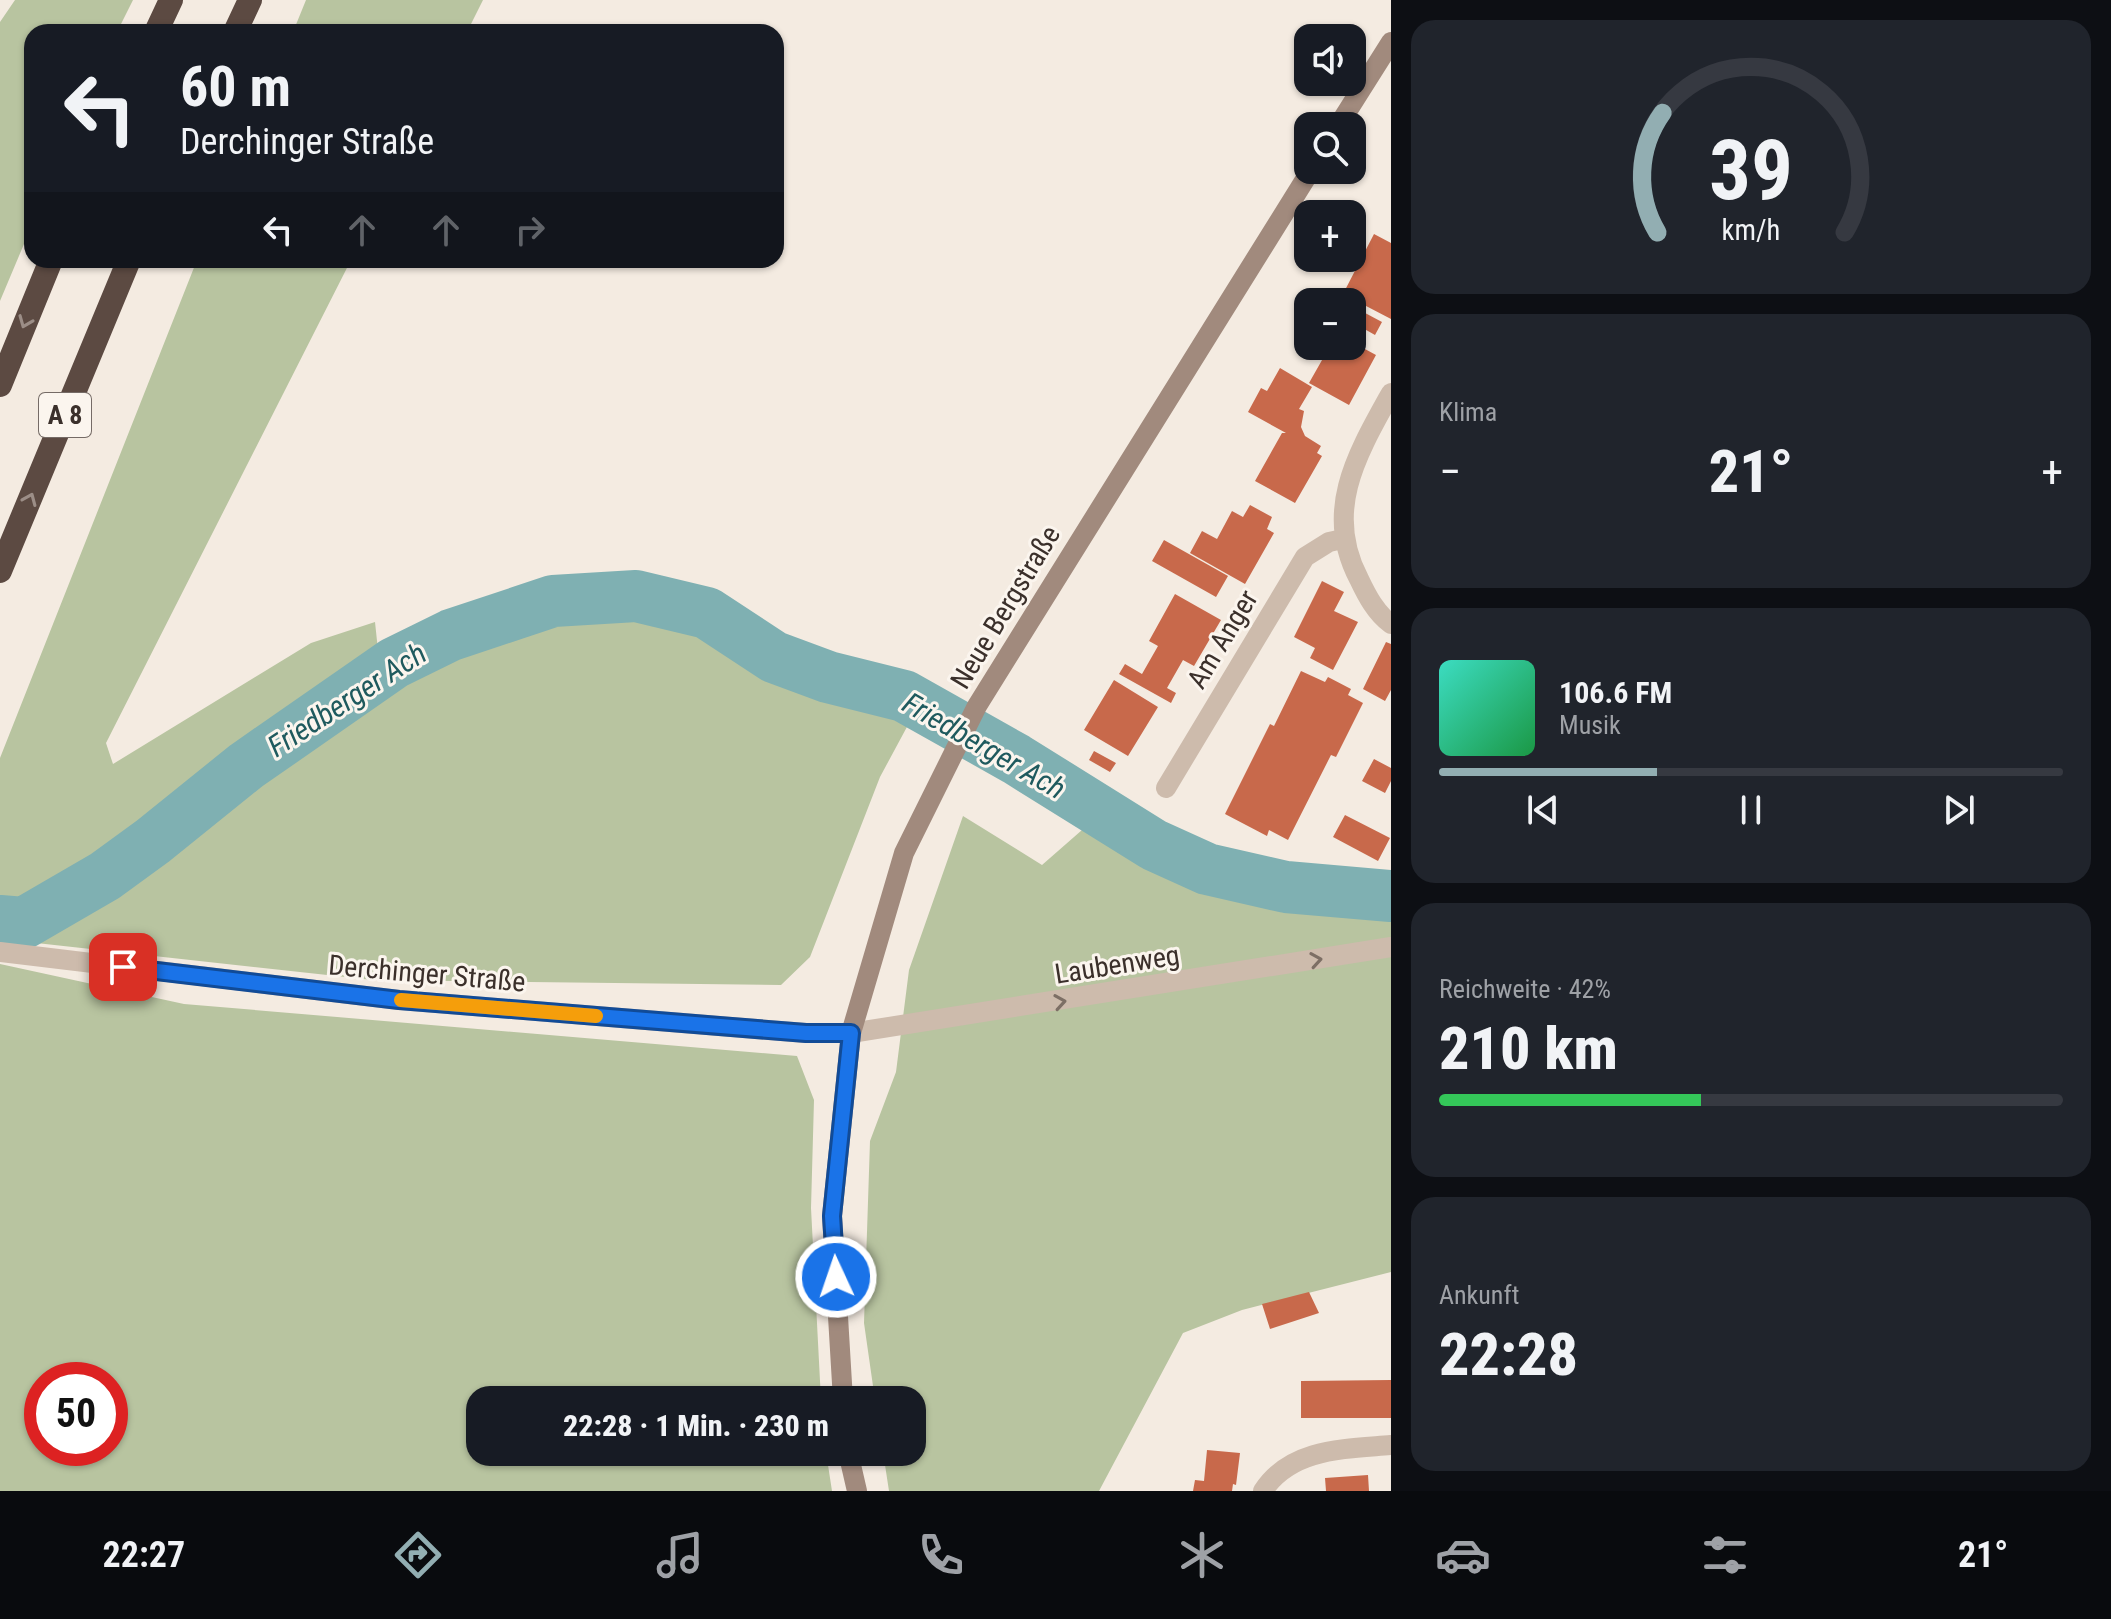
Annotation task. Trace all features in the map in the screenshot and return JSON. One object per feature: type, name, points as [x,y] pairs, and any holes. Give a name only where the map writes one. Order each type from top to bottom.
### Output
[{"type":"highway","points":[[160,24],[171,0]]},
{"type":"highway","points":[[239,24],[250,0]]},
{"type":"highway","name":"A 8","points":[[0,385],[48,268]]},
{"type":"highway","name":"A 8","points":[[0,571],[126,268]]},
{"type":"main road","points":[[1347,112],[1391,42]]},
{"type":"main road","name":"Neue Bergstraße","points":[[842,1386],[832,1216],[851,1033],[904,853],[977,706],[1302,184]]},
{"type":"main road","points":[[851,1466],[857,1491]]},
{"type":"street","points":[[1391,393],[1354,465],[1343,501],[1343,539],[1355,571],[1368,597],[1391,624]]},
{"type":"street","name":"Am Anger","points":[[1166,788],[1305,557],[1329,542],[1343,539]]},
{"type":"street","name":"Laubenweg","points":[[851,1033],[1391,947]]},
{"type":"street","name":"Derchinger Straße","points":[[0,952],[399,1000],[806,1033],[851,1033]]},
{"type":"street","points":[[1263,1491],[1289,1465],[1318,1453],[1391,1445]]},
{"type":"green space","points":[[15,0],[133,0],[121,24],[24,24],[24,244],[0,301],[0,22]]},
{"type":"green space","points":[[306,0],[483,0],[471,24],[296,24]]},
{"type":"green space","points":[[194,268],[347,268],[106,743],[113,764],[311,643],[375,622],[382,688],[465,652],[559,619],[635,610],[699,624],[761,671],[782,681],[915,712],[880,777],[810,957],[781,985],[373,980],[0,939],[0,758]]},
{"type":"green space","points":[[963,816],[1042,865],[1090,823],[1153,864],[1218,887],[1275,899],[1391,909],[1391,1272],[1242,1310],[1183,1333],[1099,1491],[889,1491],[885,1466],[926,1466],[926,1386],[873,1386],[864,1323],[870,1141],[896,1072],[909,970]]},
{"type":"green space","points":[[0,964],[184,1004],[797,1056],[814,1100],[811,1208],[820,1386],[466,1386],[466,1466],[828,1466],[832,1491],[0,1491]]},
{"type":"building","points":[[1374,234],[1391,243],[1391,319],[1366,306],[1366,288],[1346,288],[1354,272],[1366,272],[1366,249]]},
{"type":"building","points":[[1366,313],[1382,322],[1375,335],[1366,330]]},
{"type":"building","points":[[1366,350],[1376,355],[1349,405],[1309,383],[1322,360],[1366,360]]},
{"type":"building","points":[[1280,368],[1312,387],[1299,409],[1304,411],[1301,427],[1305,436],[1321,446],[1317,453],[1322,456],[1295,503],[1255,481],[1282,433],[1286,433],[1248,412],[1261,388],[1267,391]]},
{"type":"building","points":[[1250,505],[1272,517],[1267,529],[1274,533],[1245,584],[1190,553],[1202,531],[1217,539],[1232,511],[1243,517]]},
{"type":"building","points":[[1164,540],[1228,576],[1216,597],[1152,561]]},
{"type":"building","points":[[1322,581],[1344,592],[1334,611],[1358,622],[1333,670],[1310,658],[1315,648],[1294,637]]},
{"type":"building","points":[[1175,594],[1221,620],[1194,666],[1183,660],[1167,688],[1176,693],[1171,703],[1119,674],[1125,664],[1142,674],[1158,646],[1149,641]]},
{"type":"building","points":[[1386,642],[1391,644],[1391,690],[1385,701],[1363,689]]},
{"type":"building","points":[[1301,671],[1325,682],[1328,677],[1351,689],[1348,695],[1363,703],[1336,757],[1331,755],[1288,840],[1269,830],[1267,836],[1225,814],[1270,724],[1274,726]]},
{"type":"building","points":[[1114,680],[1158,707],[1128,756],[1084,730]]},
{"type":"building","points":[[1094,751],[1116,763],[1110,772],[1089,760]]},
{"type":"building","points":[[1374,759],[1391,768],[1391,781],[1385,793],[1362,781]]},
{"type":"building","points":[[1345,815],[1390,838],[1378,861],[1333,837]]},
{"type":"building","points":[[1309,1292],[1319,1313],[1270,1329],[1262,1304]]},
{"type":"building","points":[[1391,1380],[1391,1418],[1301,1418],[1301,1381]]},
{"type":"building","points":[[1207,1450],[1240,1453],[1236,1485],[1233,1484],[1232,1491],[1193,1491],[1195,1480],[1204,1481]]},
{"type":"building","points":[[1368,1475],[1369,1491],[1326,1491],[1325,1478]]},
{"type":"waterway","name":"Friedberger Ach","points":[[0,921],[24,923],[105,876],[246,766],[394,663],[451,635],[553,601],[636,596],[707,613],[774,657],[828,677],[904,696],[1016,759],[1154,845],[1207,869],[1286,887],[1391,896]]},
{"type":"slow traffic","points":[[401,1000],[596,1016]]},
{"type":"route","points":[[123,967],[399,1000],[806,1033],[851,1033],[832,1216],[836,1277]]}]
